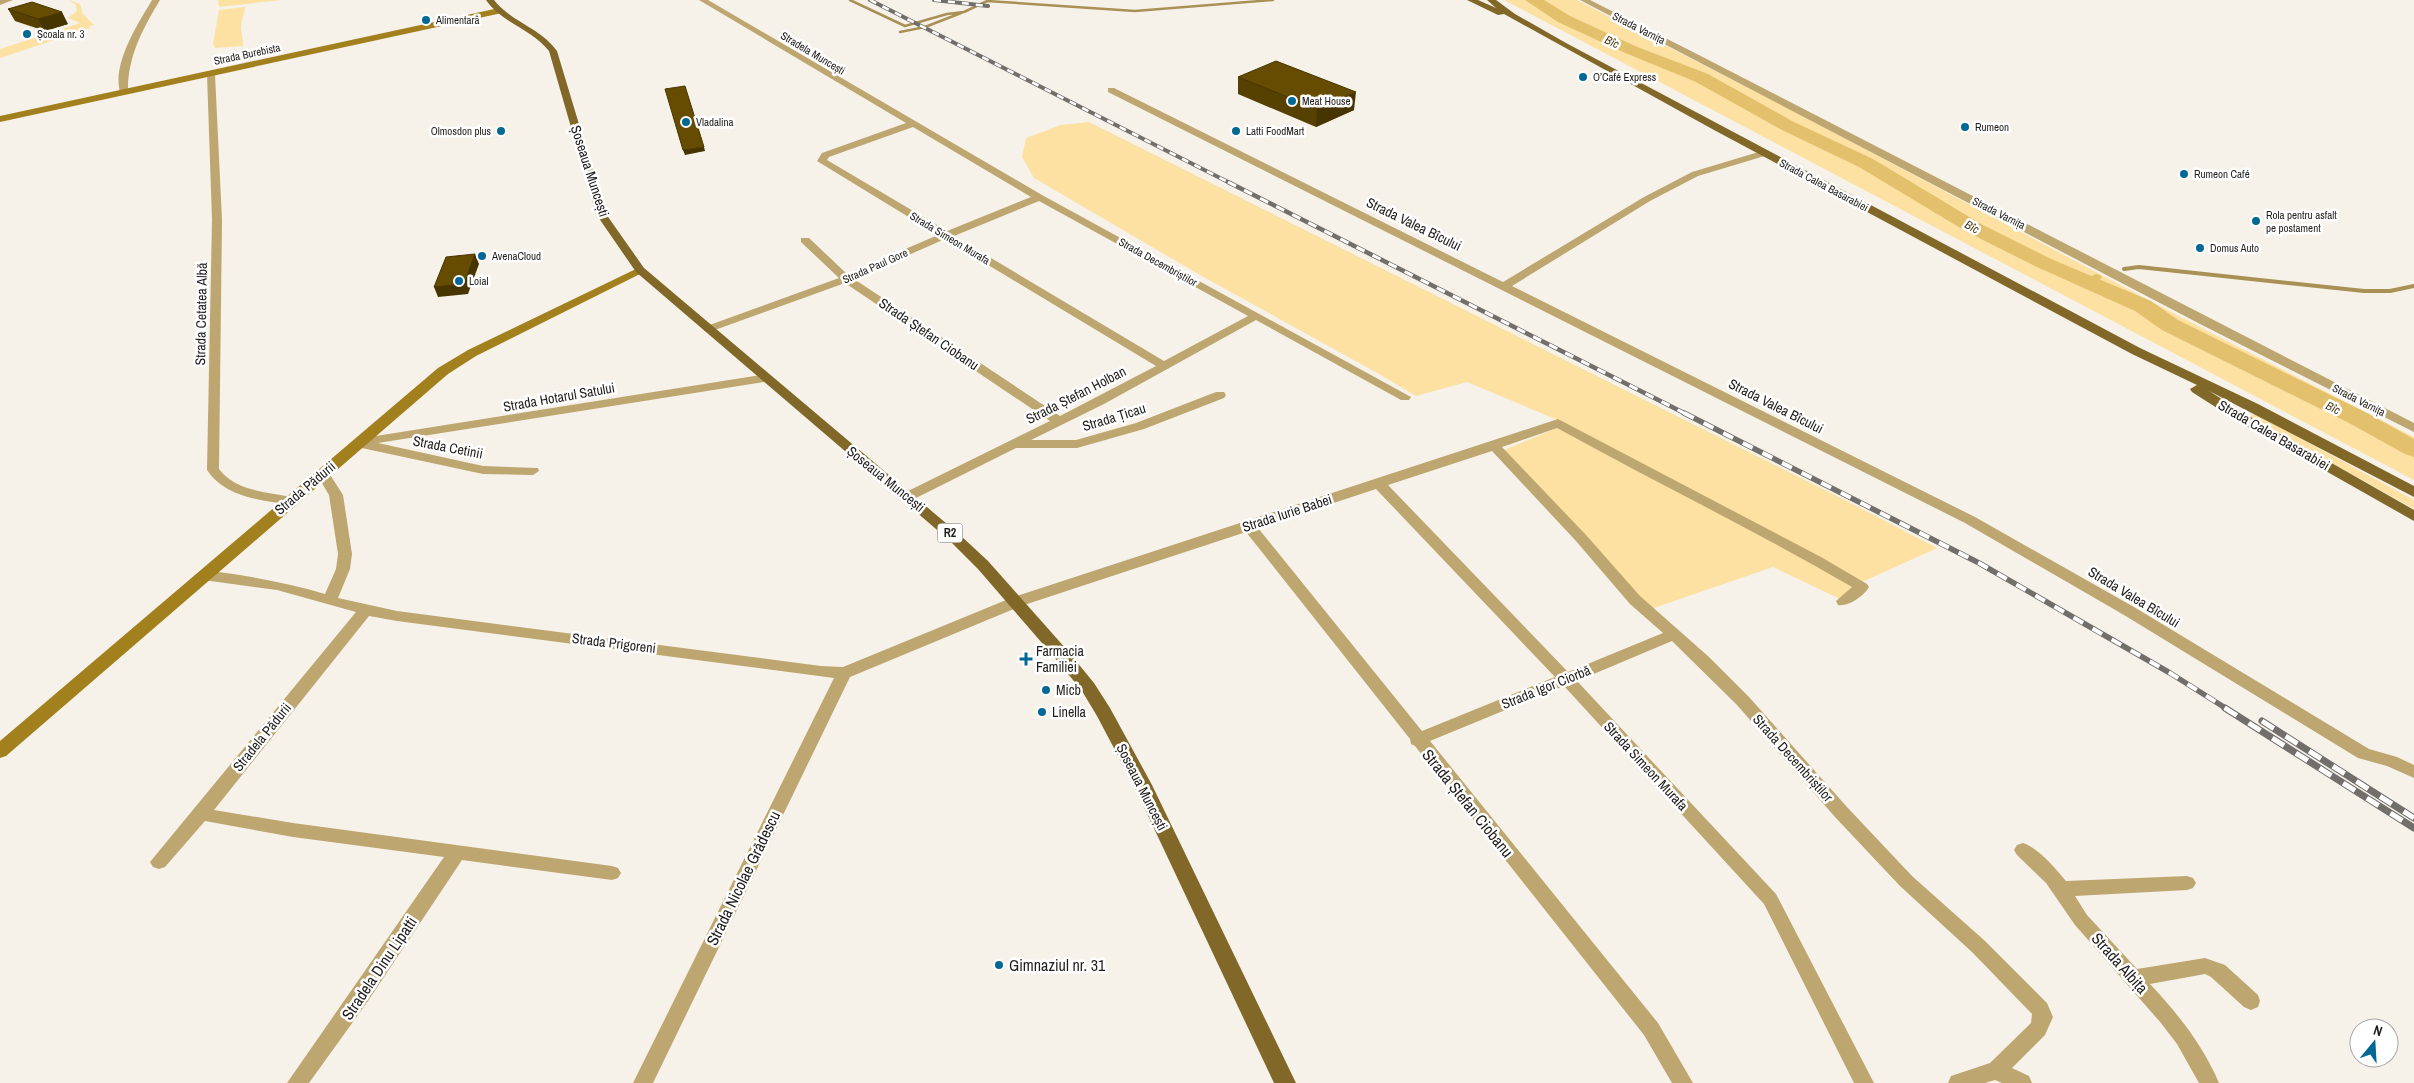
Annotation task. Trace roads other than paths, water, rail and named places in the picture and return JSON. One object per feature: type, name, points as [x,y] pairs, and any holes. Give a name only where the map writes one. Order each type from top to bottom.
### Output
[{"type":"main road","name":"Strada Calea Basarabiei","points":[[1470,0],[1483,7],[1512,16]]},
{"type":"main road","name":"Strada Calea Basarabiei","points":[[1491,0],[1512,16],[2136,351],[2254,407],[2414,492]]},
{"type":"main road","name":"Strada Burebista","points":[[0,120],[211,74],[494,6]]},
{"type":"main road","name":"Șoseaua Muncești","points":[[494,6],[541,37],[553,51],[601,214],[640,270],[984,565],[1088,687],[1143,785],[1285,1083]]},
{"type":"main road","name":"Strada Pădurii","points":[[0,751],[322,473],[457,362],[640,270]]},
{"type":"main road","name":"Strada Calea Basarabiei","points":[[2136,351],[2244,419],[2414,516]]},
{"type":"street","points":[[0,3],[9,0]]},
{"type":"street","points":[[124,93],[122,80],[136,32],[156,0]]},
{"type":"street","name":"Stradela Muncești","points":[[703,0],[912,124]]},
{"type":"street","name":"Strada Varnița","points":[[1584,0],[2035,232],[2160,299],[2414,428]]},
{"type":"street","name":"Strada Cetatea Albă","points":[[211,74],[217,220],[213,470],[228,485],[260,495],[290,501]]},
{"type":"street","name":"Strada Valea Bîcului","points":[[1111,90],[1506,286],[1996,534],[2129,611],[2364,754],[2392,761],[2414,772]]},
{"type":"street","name":"Strada Decembriștilor","points":[[912,124],[1038,197],[1405,398]]},
{"type":"street","name":"Strada Simeon Murafa","points":[[912,124],[825,155],[822,161],[944,236],[1164,366]]},
{"type":"street","points":[[1506,286],[1647,199],[1687,178],[1765,153]]},
{"type":"street","name":"Strada Paul Gore","points":[[708,329],[846,280],[944,236],[1038,197]]},
{"type":"street","name":"Strada Ștefan Ciobanu","points":[[805,240],[846,280],[1059,421]]},
{"type":"street","name":"Strada Ștefan Holban","points":[[907,497],[1059,421],[1256,316]]},
{"type":"street","name":"Strada Hotarul Satului","points":[[357,444],[767,378]]},
{"type":"street","name":"Strada Țicau","points":[[1012,444],[1077,444],[1140,426],[1220,395]]},
{"type":"street","name":"Strada Iurie Babei","points":[[1016,602],[1379,484],[1558,423],[1632,464],[1816,560],[1862,587],[1843,601]]},
{"type":"street","name":"Strada Cetinii","points":[[357,444],[483,470],[533,471]]},
{"type":"street","name":"Strada Decembriștilor","points":[[1494,446],[1581,538],[1635,600],[1704,660],[1906,881],[1938,912],[1979,947],[2040,1009],[2043,1017],[2038,1030],[1996,1070]]},
{"type":"street","points":[[322,473],[336,495],[345,554],[343,569],[330,600]]},
{"type":"street","name":"Strada Simeon Murafa","points":[[1379,484],[1566,679],[1770,900],[1864,1083]]},
{"type":"street","name":"Strada Ștefan Ciobanu","points":[[1248,526],[1650,1029],[1683,1083]]},
{"type":"street","name":"Strada Prigoreni","points":[[203,575],[248,580],[330,600],[365,611],[821,672],[844,673],[1016,602]]},
{"type":"street","name":"Stradela Pădurii","points":[[159,862],[201,814],[365,611]]},
{"type":"street","name":"Strada Igor Ciorbă","points":[[1418,740],[1674,635]]},
{"type":"street","name":"Strada Nicolae Grădescu","points":[[643,1083],[844,673]]},
{"type":"street","points":[[201,814],[293,830],[612,873]]},
{"type":"street","name":"Strada Albița","points":[[2023,850],[2045,869],[2062,889],[2080,919],[2134,978],[2192,1052],[2209,1083]]},
{"type":"street","name":"Stradela Dinu Lipatti","points":[[297,1083],[361,995],[458,851]]},
{"type":"street","points":[[2062,889],[2187,883]]},
{"type":"street","points":[[2134,978],[2205,966],[2218,971],[2251,1001]]},
{"type":"street","points":[[1958,1083],[1996,1070],[2022,1083]]},
{"type":"waterway","points":[[850,0],[905,26],[947,14],[964,12],[987,1],[1135,11],[1273,0]]},
{"type":"waterway","name":"Bîc","points":[[1533,0],[1564,19],[1629,49],[1702,78],[1788,126],[1866,163],[1974,228],[2044,263],[2143,306],[2170,325],[2358,418],[2414,449]]},
{"type":"waterway","points":[[900,32],[925,27],[961,13]]},
{"type":"waterway","points":[[2124,269],[2139,267],[2364,291],[2390,291],[2414,286]]},
{"type":"waterway","name":"Bîc","points":[[2087,282],[2096,278]]},
{"type":"railway","points":[[870,0],[1230,183]]},
{"type":"railway","points":[[934,0],[988,6]]},
{"type":"railway","points":[[1228,182],[1686,414]]},
{"type":"railway","points":[[1684,413],[1979,563],[2170,673],[2227,709]]},
{"type":"railway","points":[[2225,708],[2414,828]]},
{"type":"railway","points":[[2262,721],[2414,818]]},
{"type":"place","name":"Alimentară","points":[[426,20]]},
{"type":"place","name":"Școala nr. 3","points":[[27,34]]},
{"type":"place","name":"O’Café Express","points":[[1583,77]]},
{"type":"place","name":"Meat House","points":[[1292,101]]},
{"type":"place","name":"Vladalina","points":[[686,122]]},
{"type":"place","name":"Rumeon","points":[[1965,127]]},
{"type":"place","name":"Olmosdon plus","points":[[501,131]]},
{"type":"place","name":"Latti FoodMart","points":[[1236,131]]},
{"type":"place","name":"Rumeon Café","points":[[2184,174]]},
{"type":"place","name":"Rola pentru asfalt pe postament","points":[[2256,221]]},
{"type":"place","name":"Domus Auto","points":[[2200,248]]},
{"type":"place","name":"AvenaCloud","points":[[482,256]]},
{"type":"place","name":"Loial","points":[[459,281]]},
{"type":"place","name":"Farmacia Familiei","points":[[1026,659]]},
{"type":"place","name":"Micb","points":[[1046,690]]},
{"type":"place","name":"Linella","points":[[1042,712]]},
{"type":"place","name":"Gimnaziul nr. 31","points":[[999,965]]}]
